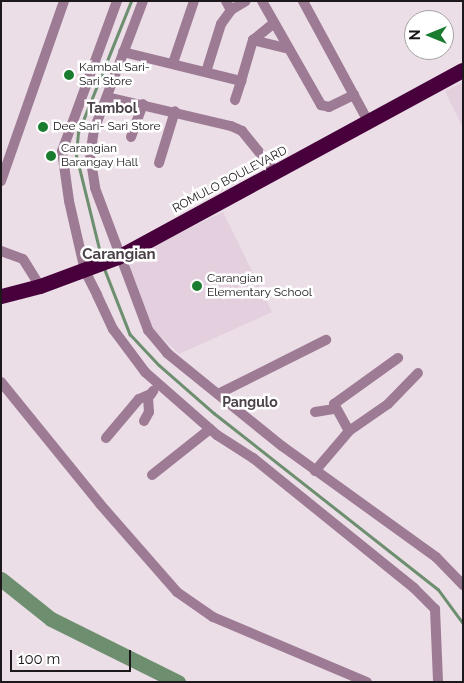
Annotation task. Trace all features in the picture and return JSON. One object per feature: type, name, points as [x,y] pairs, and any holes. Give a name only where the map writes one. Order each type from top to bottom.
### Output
[{"type":"highway","name":"ROMULO BOULEVARD","points":[[1,296],[40,286],[85,271],[118,257],[463,70]]},
{"type":"street","points":[[1,181],[64,1]]},
{"type":"street","points":[[117,1],[62,151],[69,202],[85,271],[113,329],[132,358],[158,384],[210,429],[253,458],[430,604],[438,624],[438,682]]},
{"type":"street","points":[[143,1],[94,130],[90,155],[95,188],[118,257],[148,330],[167,353],[315,471],[436,557],[463,585]]},
{"type":"street","points":[[173,63],[194,1]]},
{"type":"street","points":[[206,72],[221,24],[229,6],[246,1]]},
{"type":"street","points":[[262,1],[321,105],[329,107],[354,95]]},
{"type":"street","points":[[303,1],[368,122]]},
{"type":"street","points":[[236,100],[253,40],[274,23]]},
{"type":"street","points":[[253,40],[288,49]]},
{"type":"street","points":[[123,52],[241,81]]},
{"type":"street","points":[[107,97],[221,122],[242,131],[276,173]]},
{"type":"street","points":[[131,137],[143,104]]},
{"type":"street","points":[[159,163],[175,111]]},
{"type":"street","points":[[1,251],[23,260],[40,286]]},
{"type":"street","points":[[218,394],[326,340]]},
{"type":"street","points":[[350,431],[335,409],[334,404],[398,358]]},
{"type":"street","points":[[315,471],[350,431],[388,404],[418,373]]},
{"type":"street","points":[[1,382],[100,504],[177,592],[213,617],[367,682]]},
{"type":"street","points":[[144,421],[148,414],[148,400],[158,384]]},
{"type":"street","points":[[106,438],[139,399],[151,394]]},
{"type":"street","points":[[315,412],[335,409]]},
{"type":"street","points":[[152,475],[210,429]]},
{"type":"shaded area","points":[[463,82],[463,128],[445,91]]},
{"type":"shaded area","name":"Carangian Elementary School","points":[[223,212],[272,312],[179,354],[152,328],[123,260]]},
{"type":"waterway","points":[[100,253],[76,155],[78,133],[131,1]]},
{"type":"waterway","points":[[105,270],[130,334],[159,365],[214,413],[438,589],[463,623]]},
{"type":"waterway","points":[[1,579],[51,619],[178,682]]},
{"type":"place","name":"Kambal Sari- Sari Store","points":[[69,75]]},
{"type":"place","name":"Dee Sari- Sari Store","points":[[43,127]]},
{"type":"place","name":"Carangian Barangay Hall","points":[[51,156]]},
{"type":"place","name":"Carangian Elementary School","points":[[197,286]]},
{"type":"district","name":"Tambol","points":[[112,108]]},
{"type":"district","name":"Carangian","points":[[119,255]]},
{"type":"district","name":"Pangulo","points":[[250,402]]}]
